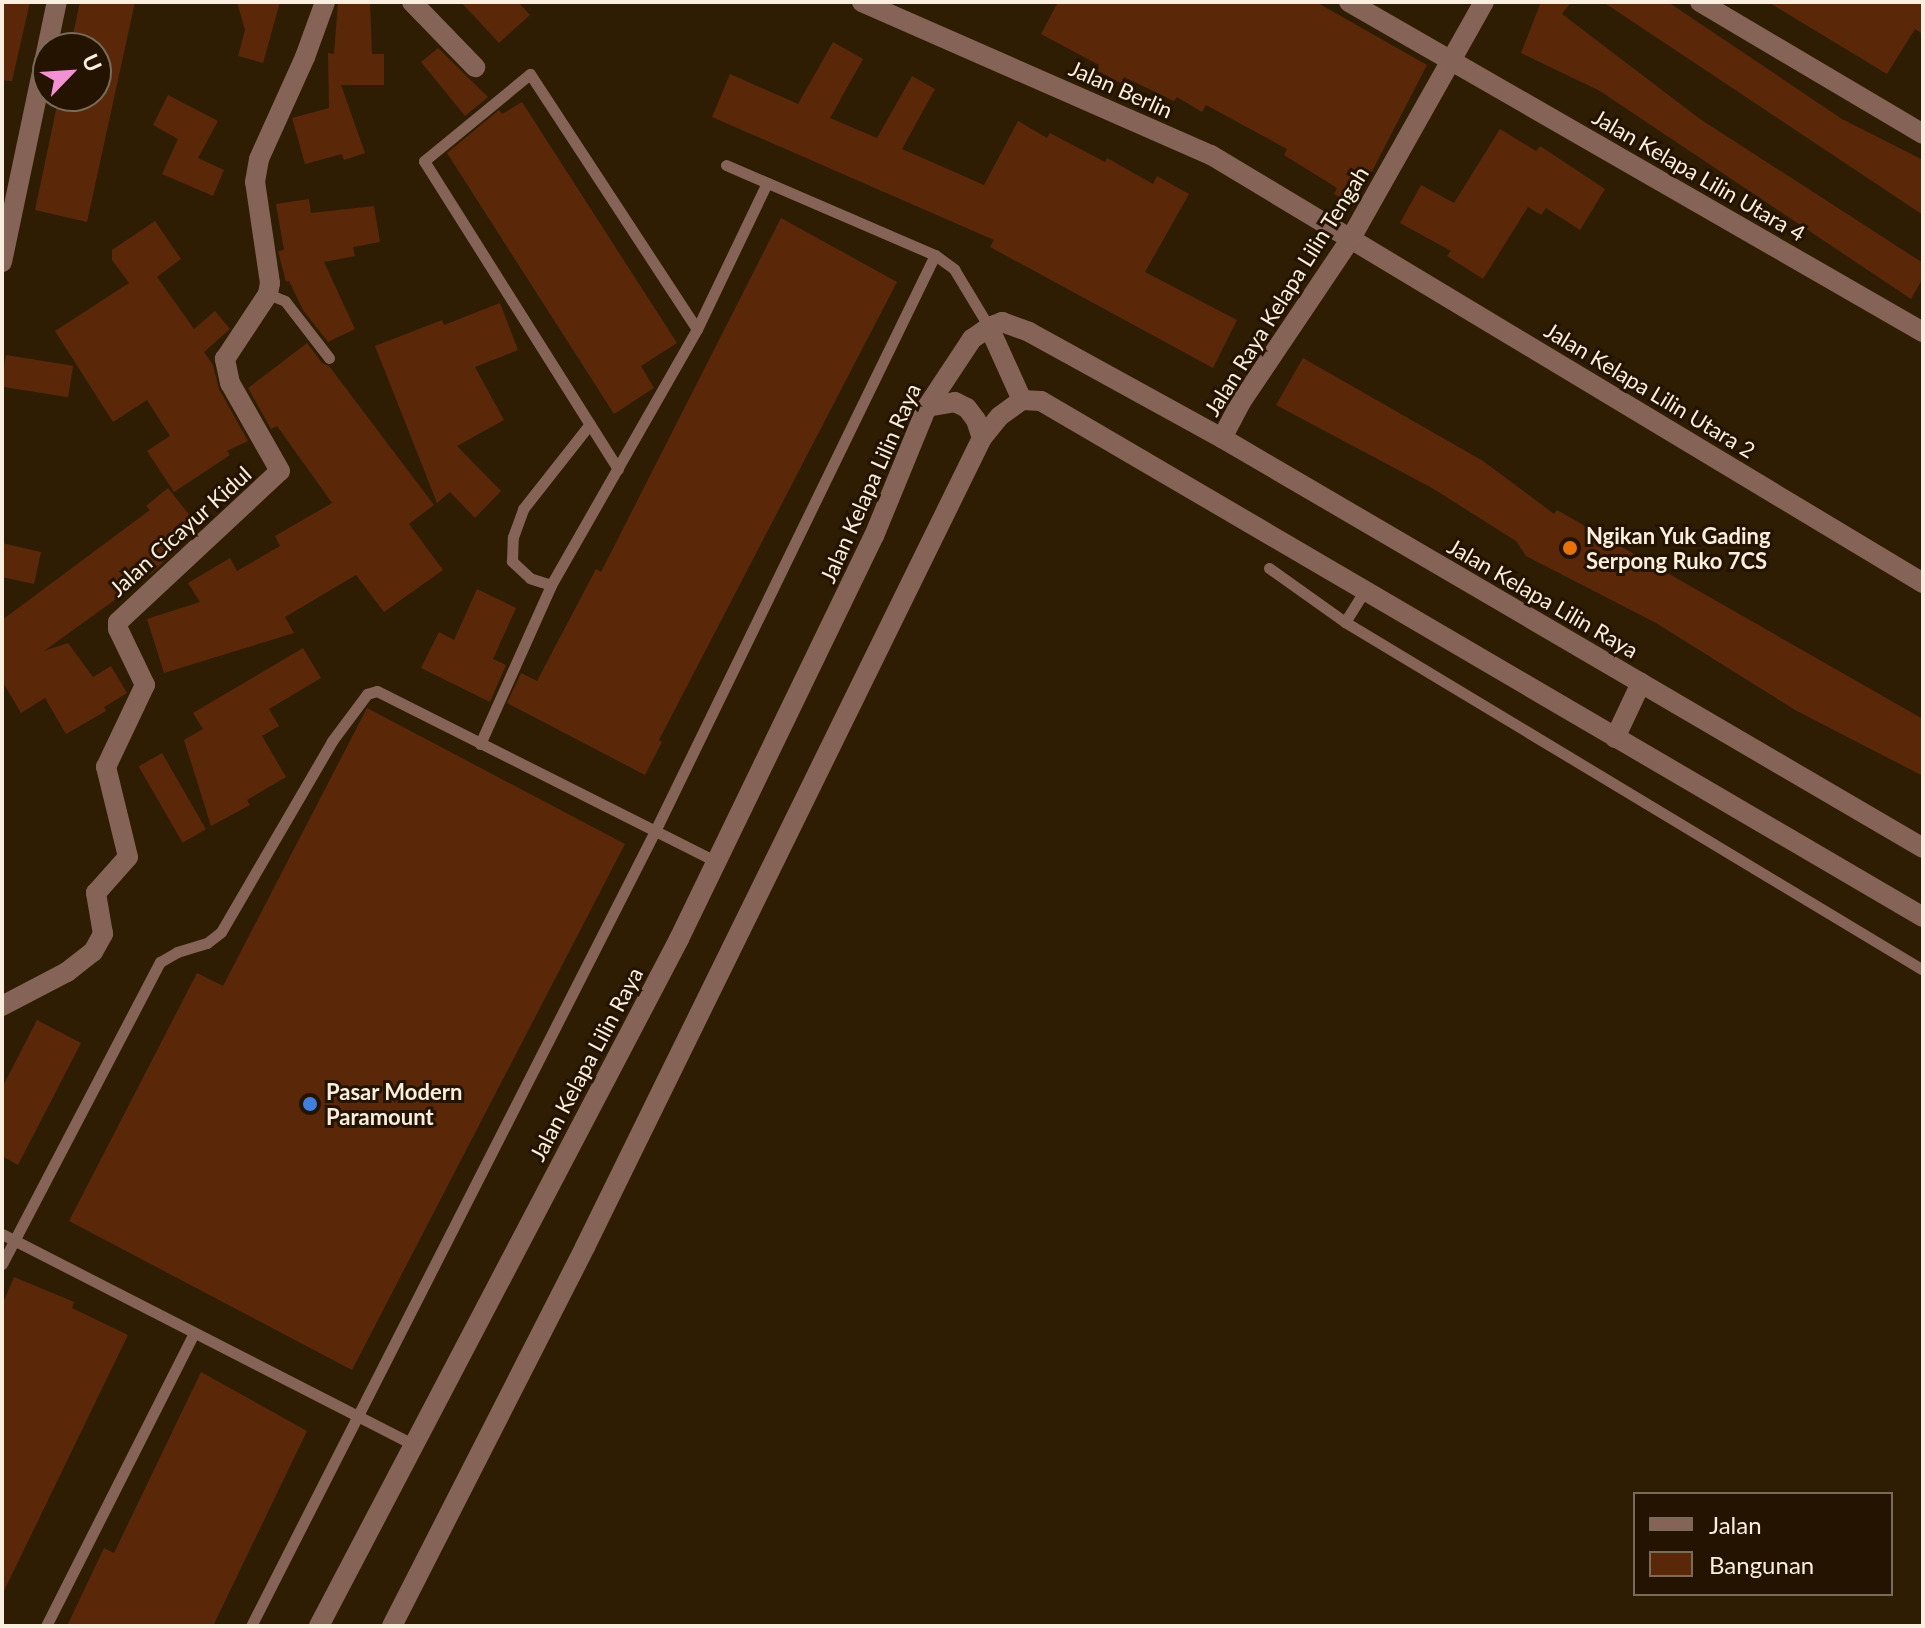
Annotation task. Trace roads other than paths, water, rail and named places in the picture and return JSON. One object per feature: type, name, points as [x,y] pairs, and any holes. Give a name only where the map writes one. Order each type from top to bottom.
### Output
[{"type":"street","points":[[2,262],[57,2]]},
{"type":"street","points":[[268,294],[270,283],[255,182],[259,159],[305,57],[325,2]]},
{"type":"street","points":[[412,2],[475,67]]},
{"type":"street","name":"Jalan Berlin","points":[[862,2],[1211,155],[1351,238]]},
{"type":"street","name":"Jalan Kelapa Lilin Utara 4","points":[[1349,2],[1923,332]]},
{"type":"street","name":"Jalan Raya Kelapa Lilin Tengah","points":[[1222,438],[1241,402],[1351,238],[1484,2]]},
{"type":"street","points":[[1700,2],[1923,134]]},
{"type":"street","name":"Jalan Kelapa Lilin Utara 2","points":[[1351,238],[1923,583]]},
{"type":"street","name":"Jalan Cicayur Kidul","points":[[2,1006],[67,972],[93,952],[103,934],[96,893],[128,857],[106,767],[145,685],[118,629],[118,622],[280,471],[280,466],[230,383],[225,359],[268,294]]},
{"type":"street","name":"Jalan Kelapa Lilin Raya","points":[[319,1626],[717,862],[874,536],[927,407],[972,339],[989,327],[1002,322],[1029,332],[1222,438],[1923,848]]},
{"type":"street","points":[[989,327],[1022,400]]},
{"type":"street","points":[[392,1626],[585,1247],[982,438],[1000,416],[1022,400],[1041,401],[1923,917]]},
{"type":"street","points":[[927,407],[942,402],[967,408],[976,420],[982,438]]},
{"type":"street","points":[[1615,738],[1641,683]]},
{"type":"lane","points":[[618,469],[424,161],[530,74],[697,329]]},
{"type":"lane","points":[[726,165],[935,255],[954,269],[989,327]]},
{"type":"lane","points":[[480,744],[551,585],[697,329],[767,183]]},
{"type":"lane","points":[[251,1626],[655,831],[935,255]]},
{"type":"lane","points":[[268,294],[285,301],[329,358]]},
{"type":"lane","points":[[551,585],[530,578],[512,561],[513,537],[531,497],[590,424]]},
{"type":"lane","points":[[1269,568],[1345,622],[1923,970]]},
{"type":"lane","points":[[1345,622],[1364,592]]},
{"type":"lane","points":[[2,1264],[160,962],[177,952],[207,943],[221,932],[332,741],[362,697],[377,691],[717,862]]},
{"type":"lane","points":[[2,1234],[412,1444]]},
{"type":"lane","points":[[46,1626],[194,1333]]},
{"type":"place","name":"Ngikan Yuk Gading Serpong Ruko 7CS","points":[[1570,548]]},
{"type":"place","name":"Pasar Modern Paramount","points":[[310,1104]]}]
